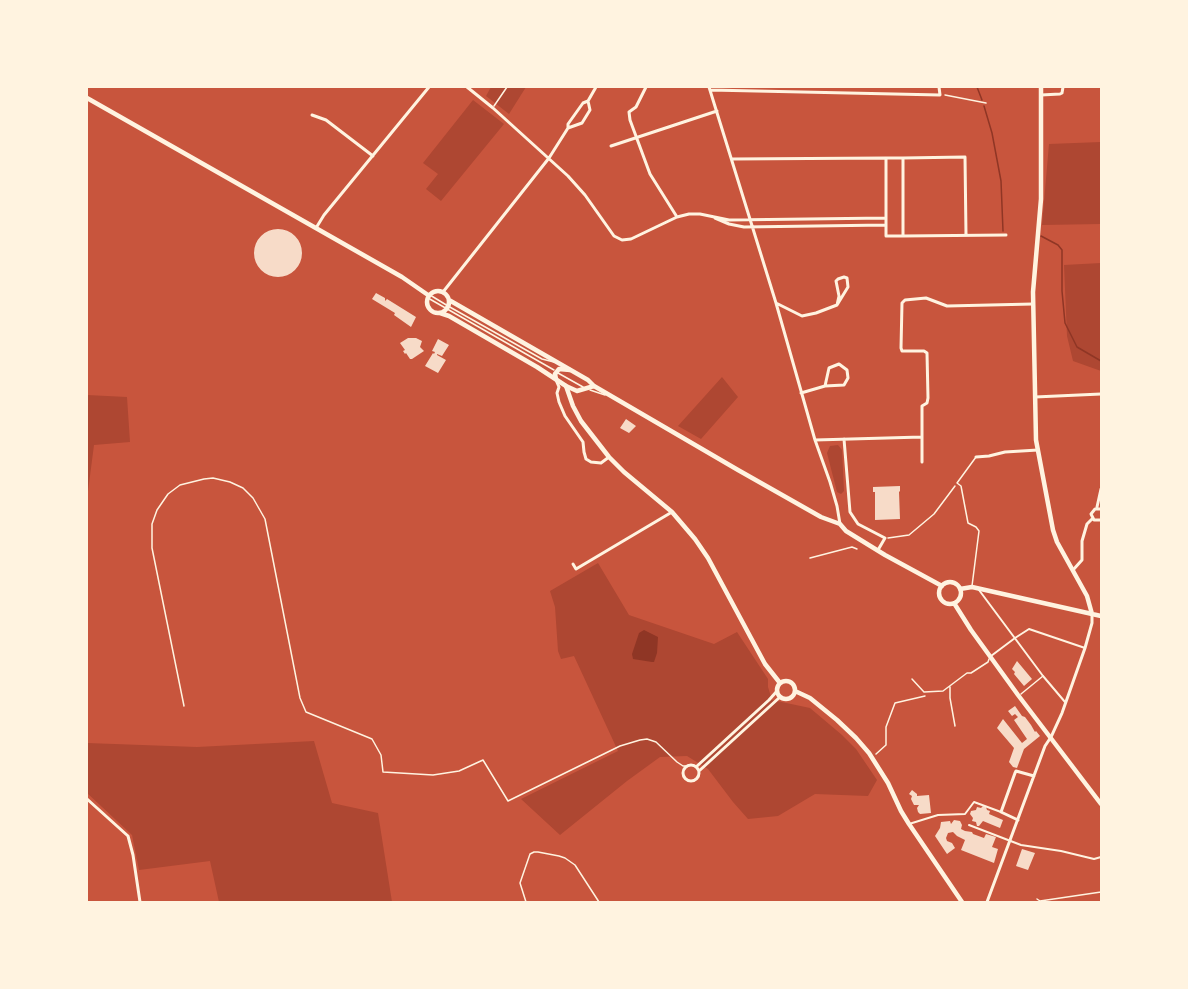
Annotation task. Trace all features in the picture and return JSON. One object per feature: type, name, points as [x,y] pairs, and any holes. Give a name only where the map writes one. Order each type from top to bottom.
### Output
[{"type":"main road","points":[[1041,87],[1041,199],[1033,292],[1038,450],[1053,530],[1057,542],[1087,596],[1092,614]]},
{"type":"main road","points":[[87,98],[402,277],[428,296]]},
{"type":"main road","points":[[594,387],[577,391],[566,386],[495,342],[440,313],[433,312],[427,304],[428,296],[437,290],[443,292],[449,300],[558,362],[588,380],[594,387],[821,518],[840,524],[846,531],[942,586]]},
{"type":"main road","points":[[440,313],[447,307],[449,300]]},
{"type":"main road","points":[[556,379],[556,372],[559,369],[570,370]]},
{"type":"main road","points":[[566,386],[581,421],[609,457],[672,512],[708,558],[765,664],[780,683]]},
{"type":"main road","points":[[573,406],[574,400],[583,389]]},
{"type":"main road","points":[[948,582],[952,582],[960,589],[959,599],[954,603],[946,603],[941,599],[939,592],[948,582]]},
{"type":"main road","points":[[960,589],[975,587],[1101,616]]},
{"type":"main road","points":[[954,603],[1018,695],[1100,801]]},
{"type":"main road","points":[[780,683],[785,681],[791,683],[795,691],[810,698],[856,738],[872,758],[909,824],[962,902]]},
{"type":"main road","points":[[780,683],[777,691],[780,697],[790,698],[795,691]]},
{"type":"street","points":[[316,228],[324,215],[429,87]]},
{"type":"street","points":[[467,87],[568,176],[585,195],[614,236],[622,240],[631,239],[690,214],[729,220],[886,218]]},
{"type":"street","points":[[443,292],[549,158],[568,128],[568,124],[596,87]]},
{"type":"street","points":[[646,87],[636,107],[629,112],[630,120],[650,174],[677,218]]},
{"type":"street","points":[[840,524],[837,506],[709,88],[940,94],[939,87]]},
{"type":"street","points":[[1041,95],[1060,94],[1063,87]]},
{"type":"street","points":[[568,128],[582,123],[590,110],[588,100]]},
{"type":"street","points":[[611,146],[717,111]]},
{"type":"street","points":[[312,114],[326,120],[373,156]]},
{"type":"street","points":[[732,159],[965,157],[966,235]]},
{"type":"street","points":[[886,158],[886,236],[1005,236]]},
{"type":"street","points":[[903,158],[903,236]]},
{"type":"street","points":[[709,216],[736,226],[752,227],[886,225]]},
{"type":"street","points":[[776,303],[802,316],[816,314],[837,304],[849,287],[847,278],[844,277],[836,281],[839,296],[837,304]]},
{"type":"street","points":[[922,462],[922,406],[927,403],[928,398],[927,353],[902,351],[902,303],[910,299],[926,298],[947,306],[1034,304]]},
{"type":"street","points":[[801,393],[825,386],[844,385],[848,378],[847,370],[839,364],[829,368],[825,386]]},
{"type":"street","points":[[556,379],[559,387],[557,393],[559,402],[565,416],[583,442],[586,459],[601,463],[609,457]]},
{"type":"street","points":[[1035,397],[1101,394]]},
{"type":"street","points":[[816,440],[922,437]]},
{"type":"street","points":[[844,439],[850,512],[858,524],[885,538],[878,550]]},
{"type":"street","points":[[976,457],[1038,450]]},
{"type":"street","points":[[1074,570],[1082,560],[1084,532],[1092,519],[1092,512],[1099,508],[1101,489]]},
{"type":"street","points":[[573,564],[576,569],[672,512]]},
{"type":"street","points":[[1092,519],[1101,520]]},
{"type":"street","points":[[975,587],[1065,702]]},
{"type":"street","points":[[987,902],[1045,746],[1052,737],[1085,648],[1092,623],[1092,614]]},
{"type":"street","points":[[990,656],[1029,629],[1085,648]]},
{"type":"street","points":[[697,769],[777,691]]},
{"type":"street","points":[[697,769],[780,697]]},
{"type":"street","points":[[692,765],[697,769],[698,776],[695,780],[688,780],[684,775],[687,766],[692,765]]},
{"type":"street","points":[[1001,812],[1016,771],[1034,776]]},
{"type":"street","points":[[87,799],[128,836],[140,902]]},
{"type":"street","points":[[909,824],[938,815],[965,814],[974,802],[1018,820]]},
{"type":"street","points":[[969,825],[1021,845],[1094,859],[1101,857]]},
{"type":"lane","points":[[493,108],[507,87]]},
{"type":"lane","points":[[428,296],[583,389],[612,397]]},
{"type":"lane","points":[[447,307],[546,361],[558,362]]},
{"type":"lane","points":[[975,587],[979,531],[968,523],[962,486],[957,483],[976,457]]},
{"type":"lane","points":[[184,706],[152,548],[152,524],[157,510],[168,494],[180,485],[213,478],[230,482],[243,489],[253,498],[265,519],[300,698],[306,712],[372,739],[381,755],[383,772],[433,775],[459,771],[483,760],[508,801],[620,746],[640,740],[647,739],[656,742],[677,762],[687,766]]},
{"type":"lane","points":[[810,558],[852,547],[857,549]]},
{"type":"lane","points":[[912,679],[924,692],[943,691],[988,662],[990,656]]},
{"type":"lane","points":[[1018,695],[1043,676]]},
{"type":"lane","points":[[950,686],[955,726]]},
{"type":"lane","points":[[526,902],[520,883],[530,855],[538,852],[566,858],[575,865],[599,902]]},
{"type":"path","points":[[940,94],[986,103]]},
{"type":"path","points":[[885,538],[909,535],[934,514],[957,483]]},
{"type":"path","points":[[872,758],[886,745],[886,727],[896,703],[929,696]]},
{"type":"path","points":[[1037,899],[1040,901],[1101,892]]},
{"type":"shaded area","points":[[491,87],[526,87],[509,114],[486,96]]},
{"type":"shaded area","points":[[473,100],[504,124],[441,201],[426,189],[438,174],[423,163]]},
{"type":"shaded area","points":[[1101,142],[1101,224],[1042,225],[1049,144]]},
{"type":"shaded area","points":[[1101,263],[1101,371],[1073,361],[1067,336],[1064,265]]},
{"type":"shaded area","points":[[722,377],[738,397],[701,439],[678,426]]},
{"type":"shaded area","points":[[87,395],[127,397],[130,442],[94,445],[87,499]]},
{"type":"shaded area","points":[[838,445],[842,450],[844,491],[841,494],[837,492],[827,453],[830,446]]},
{"type":"shaded area","points":[[598,563],[629,615],[714,644],[737,632],[768,679],[772,700],[810,708],[856,749],[877,780],[868,796],[815,794],[778,816],[748,819],[708,769],[687,756],[660,757],[560,835],[521,799],[618,751],[574,656],[561,659],[558,651],[555,607],[550,591]]},
{"type":"shaded area","points":[[644,630],[658,637],[654,662],[633,659],[632,654],[639,633]]},
{"type":"shaded area","points":[[314,741],[332,803],[378,813],[392,902],[219,902],[210,861],[139,870],[132,835],[87,793],[87,743],[197,747]]},
{"type":"building","points":[[273,229],[283,229],[295,236],[302,248],[302,258],[295,270],[283,277],[273,277],[258,266],[254,258],[254,248],[265,233]]},
{"type":"building","points":[[376,293],[385,298],[385,301],[387,299],[416,317],[411,327],[394,315],[395,313],[372,299]]},
{"type":"building","points":[[408,338],[422,341],[420,347],[424,351],[412,359],[405,354],[400,343]]},
{"type":"building","points":[[438,339],[449,345],[442,356],[437,354],[446,360],[438,373],[425,366],[435,352],[432,351]]},
{"type":"building","points":[[626,419],[636,426],[629,433],[620,428]]},
{"type":"building","points":[[900,486],[900,519],[875,520],[873,487]]},
{"type":"building","points":[[1017,661],[1032,679],[1024,686],[1012,669]]},
{"type":"building","points":[[1015,706],[1040,736],[1024,749],[1017,768],[1009,762],[1014,748],[997,728],[1003,719],[1022,743],[1027,739],[1014,720],[1018,717],[1015,714],[1012,716],[1008,711]]},
{"type":"building","points":[[912,790],[917,796],[929,795],[931,813],[920,814],[918,812],[919,805],[914,805],[912,796],[909,794]]},
{"type":"building","points":[[983,806],[990,811],[989,814],[1003,820],[1000,828],[983,821],[977,826],[976,822],[972,821],[971,811]]},
{"type":"building","points":[[954,820],[960,821],[961,829],[965,831],[984,838],[986,834],[996,837],[992,847],[998,849],[994,863],[961,850],[965,840],[953,832],[948,833],[946,838],[955,848],[947,854],[935,836],[941,822],[950,821],[951,824]]},
{"type":"building","points":[[1022,849],[1035,853],[1028,870],[1016,866]]},
{"type":"waterway","points":[[977,87],[982,100]]},
{"type":"waterway","points":[[984,106],[992,133],[1001,181],[1003,231]]},
{"type":"waterway","points":[[1041,236],[1058,245],[1062,250],[1065,323],[1077,347],[1101,361]]}]
